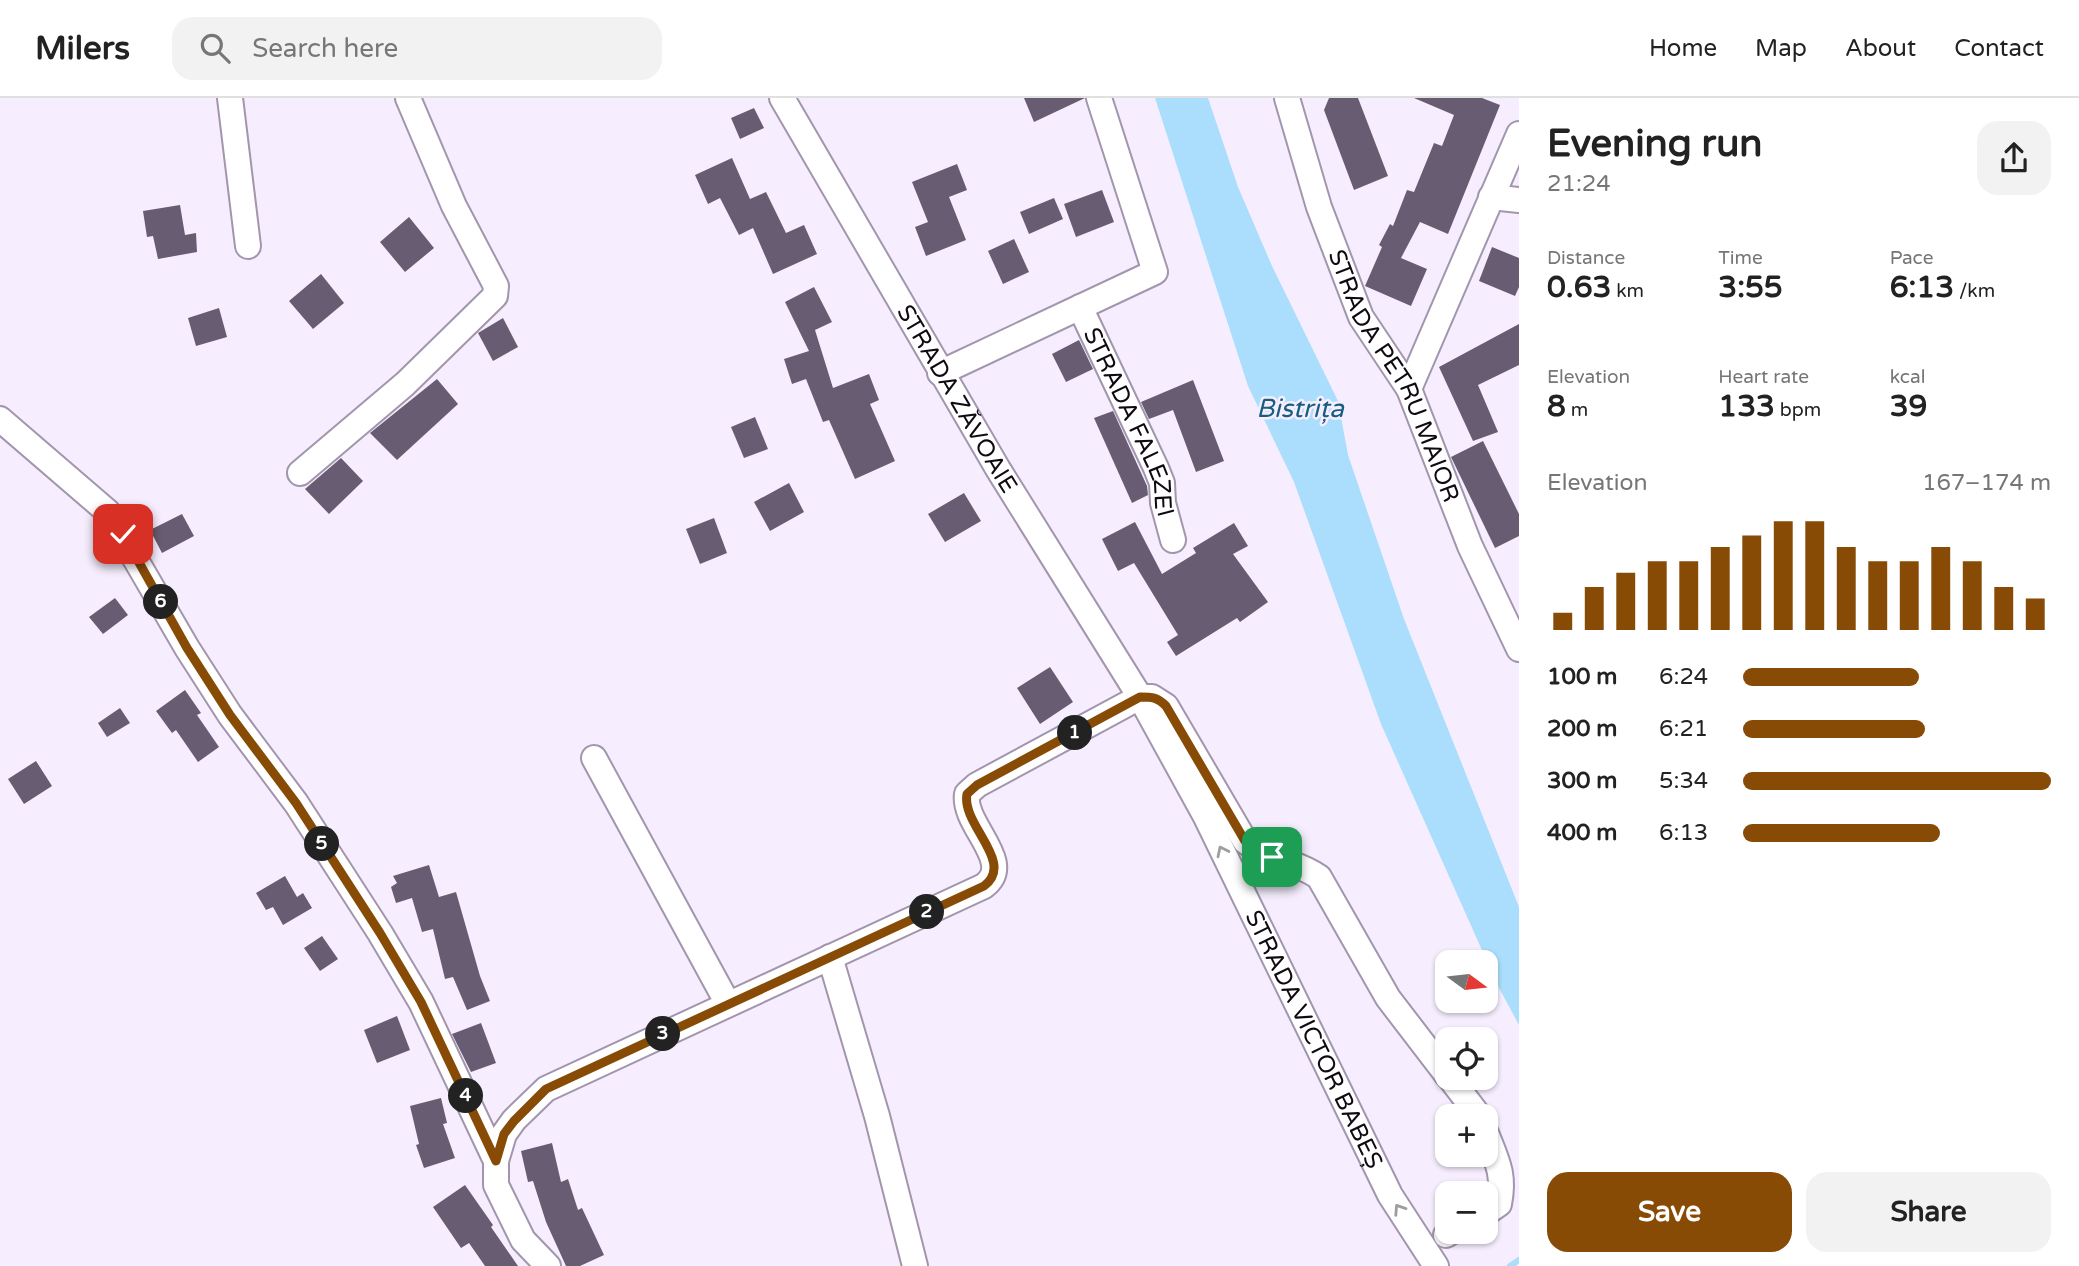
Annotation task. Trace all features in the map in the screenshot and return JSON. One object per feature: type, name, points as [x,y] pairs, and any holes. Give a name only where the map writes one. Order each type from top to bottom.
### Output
[{"type":"street","points":[[230,98],[248,246]]},
{"type":"street","points":[[300,473],[405,384],[495,296],[496,286],[454,206],[408,98]]},
{"type":"street","name":"STRADA ZĂVOAIE","points":[[782,98],[940,373],[1140,697]]},
{"type":"street","name":"STRADA FALEZEI","points":[[940,373],[1155,272],[1099,98]]},
{"type":"street","name":"STRADA PETRU MAIOR","points":[[1288,99],[1319,207],[1361,317],[1409,389],[1470,546],[1516,636]]},
{"type":"street","points":[[1409,389],[1519,134]]},
{"type":"street","points":[[1491,197],[1519,200]]},
{"type":"street","name":"STRADA FALEZEI","points":[[1080,307],[1162,483],[1163,503],[1173,540]]},
{"type":"street","points":[[0,419],[87,493],[116,523],[187,648],[230,715],[296,803],[421,1002],[496,1161]]},
{"type":"street","points":[[548,1266],[523,1240],[496,1185],[496,1161],[504,1134],[546,1089],[989,882],[996,872],[995,865],[968,809],[967,794],[977,785],[1140,697],[1159,699],[1166,706],[1245,841],[1254,849],[1302,866],[1319,877],[1388,999],[1435,1058]]},
{"type":"street","name":"STRADA VICTOR BABEȘ","points":[[1140,697],[1206,817],[1390,1195],[1436,1266]]},
{"type":"street","points":[[594,758],[728,1004]]},
{"type":"street","points":[[830,957],[877,1116],[915,1266]]},
{"type":"street","points":[[1498,1163],[1503,1184],[1498,1205]]},
{"type":"water","name":"Bistrița","points":[[1155,98],[1208,98],[1238,187],[1272,266],[1338,401],[1348,455],[1404,619],[1519,907],[1519,1025],[1498,986],[1498,950],[1482,950],[1381,724],[1294,482],[1248,386]]},
{"type":"building","points":[[1024,98],[1085,98],[1034,122]]},
{"type":"building","points":[[1329,98],[1358,98],[1388,176],[1354,190],[1324,110]]},
{"type":"building","points":[[1414,98],[1482,98],[1500,105],[1448,234],[1420,222],[1401,258],[1427,269],[1411,306],[1365,286],[1382,247],[1379,245],[1390,224],[1393,226],[1407,190],[1414,192],[1434,143],[1442,146],[1454,115]]},
{"type":"building","points":[[754,108],[764,128],[740,139],[731,118]]},
{"type":"building","points":[[732,158],[750,199],[766,192],[786,233],[804,225],[817,254],[773,274],[753,228],[739,235],[720,198],[708,204],[695,175]]},
{"type":"building","points":[[957,164],[967,190],[949,197],[966,240],[926,256],[915,227],[928,222],[912,182]]},
{"type":"building","points":[[1102,190],[1114,222],[1076,237],[1064,204]]},
{"type":"building","points":[[1054,198],[1063,219],[1029,234],[1020,212]]},
{"type":"building","points":[[180,205],[185,235],[196,233],[197,252],[158,259],[153,236],[147,237],[143,211]]},
{"type":"building","points":[[409,217],[434,248],[405,272],[380,242]]},
{"type":"building","points":[[1014,239],[1029,272],[1003,284],[988,251]]},
{"type":"building","points":[[1492,247],[1519,258],[1519,287],[1515,296],[1479,281]]},
{"type":"building","points":[[321,274],[344,303],[313,329],[289,301]]},
{"type":"building","points":[[814,287],[832,322],[815,330],[833,388],[869,374],[879,400],[870,404],[895,461],[855,479],[829,420],[823,422],[806,379],[792,384],[784,359],[809,351],[785,302]]},
{"type":"building","points":[[219,308],[227,337],[196,346],[188,318]]},
{"type":"building","points":[[503,318],[518,347],[493,361],[478,333]]},
{"type":"building","points":[[1519,324],[1519,365],[1478,385],[1498,432],[1473,441],[1439,367]]},
{"type":"building","points":[[1079,340],[1093,369],[1066,382],[1052,354]]},
{"type":"building","points":[[437,379],[458,404],[397,460],[370,433]]},
{"type":"building","points":[[1193,380],[1224,461],[1196,472],[1173,410],[1149,419],[1141,402]]},
{"type":"building","points":[[1113,411],[1147,486],[1148,495],[1132,503],[1094,418]]},
{"type":"building","points":[[755,417],[768,449],[744,458],[731,427]]},
{"type":"building","points":[[1483,441],[1519,514],[1519,536],[1495,548],[1451,457]]},
{"type":"building","points":[[341,458],[363,481],[329,514],[305,489]]},
{"type":"building","points":[[789,483],[804,512],[770,531],[754,502]]},
{"type":"building","points":[[964,493],[981,521],[945,542],[928,514]]},
{"type":"building","points":[[182,514],[194,536],[162,553],[150,530]]},
{"type":"building","points":[[714,518],[727,553],[700,564],[686,529]]},
{"type":"building","points":[[1135,522],[1162,574],[1196,553],[1193,548],[1234,523],[1248,546],[1233,554],[1268,602],[1240,622],[1237,618],[1176,656],[1167,642],[1178,635],[1134,563],[1118,571],[1102,539]]},
{"type":"building","points":[[115,598],[128,615],[103,634],[89,617]]},
{"type":"building","points":[[1050,667],[1073,702],[1040,724],[1017,688]]},
{"type":"building","points":[[185,690],[201,713],[197,715],[219,747],[198,762],[176,730],[172,733],[156,711]]},
{"type":"building","points":[[120,708],[130,723],[107,737],[98,723]]},
{"type":"building","points":[[36,761],[52,786],[24,804],[8,779]]},
{"type":"building","points":[[429,865],[439,897],[456,892],[480,976],[490,1001],[467,1010],[453,977],[445,979],[433,929],[422,932],[412,898],[396,903],[391,887],[397,883],[393,876]]},
{"type":"building","points":[[285,876],[297,897],[303,893],[312,908],[283,925],[273,907],[266,910],[256,893]]},
{"type":"building","points":[[322,936],[338,959],[320,971],[304,948]]},
{"type":"building","points":[[397,1016],[410,1050],[377,1063],[364,1030]]},
{"type":"building","points":[[481,1023],[496,1063],[471,1072],[452,1034]]},
{"type":"building","points":[[441,1098],[447,1123],[443,1124],[455,1158],[424,1168],[416,1145],[419,1144],[410,1106]]},
{"type":"building","points":[[552,1143],[561,1182],[568,1179],[578,1210],[582,1208],[604,1255],[580,1266],[566,1266],[546,1222],[533,1181],[528,1182],[521,1151]]},
{"type":"building","points":[[465,1185],[518,1266],[485,1266],[469,1243],[461,1248],[433,1207]]},
{"type":"waterway","points":[[1510,1266],[1519,1260]]},
{"type":"route","points":[[123,534],[187,648],[230,715],[296,803],[380,933],[421,1002],[496,1161],[504,1134],[546,1089],[984,886],[996,872],[995,865],[968,809],[965,800],[967,794],[977,785],[1140,697],[1159,699],[1166,706],[1245,841],[1254,849],[1272,857]]}]
